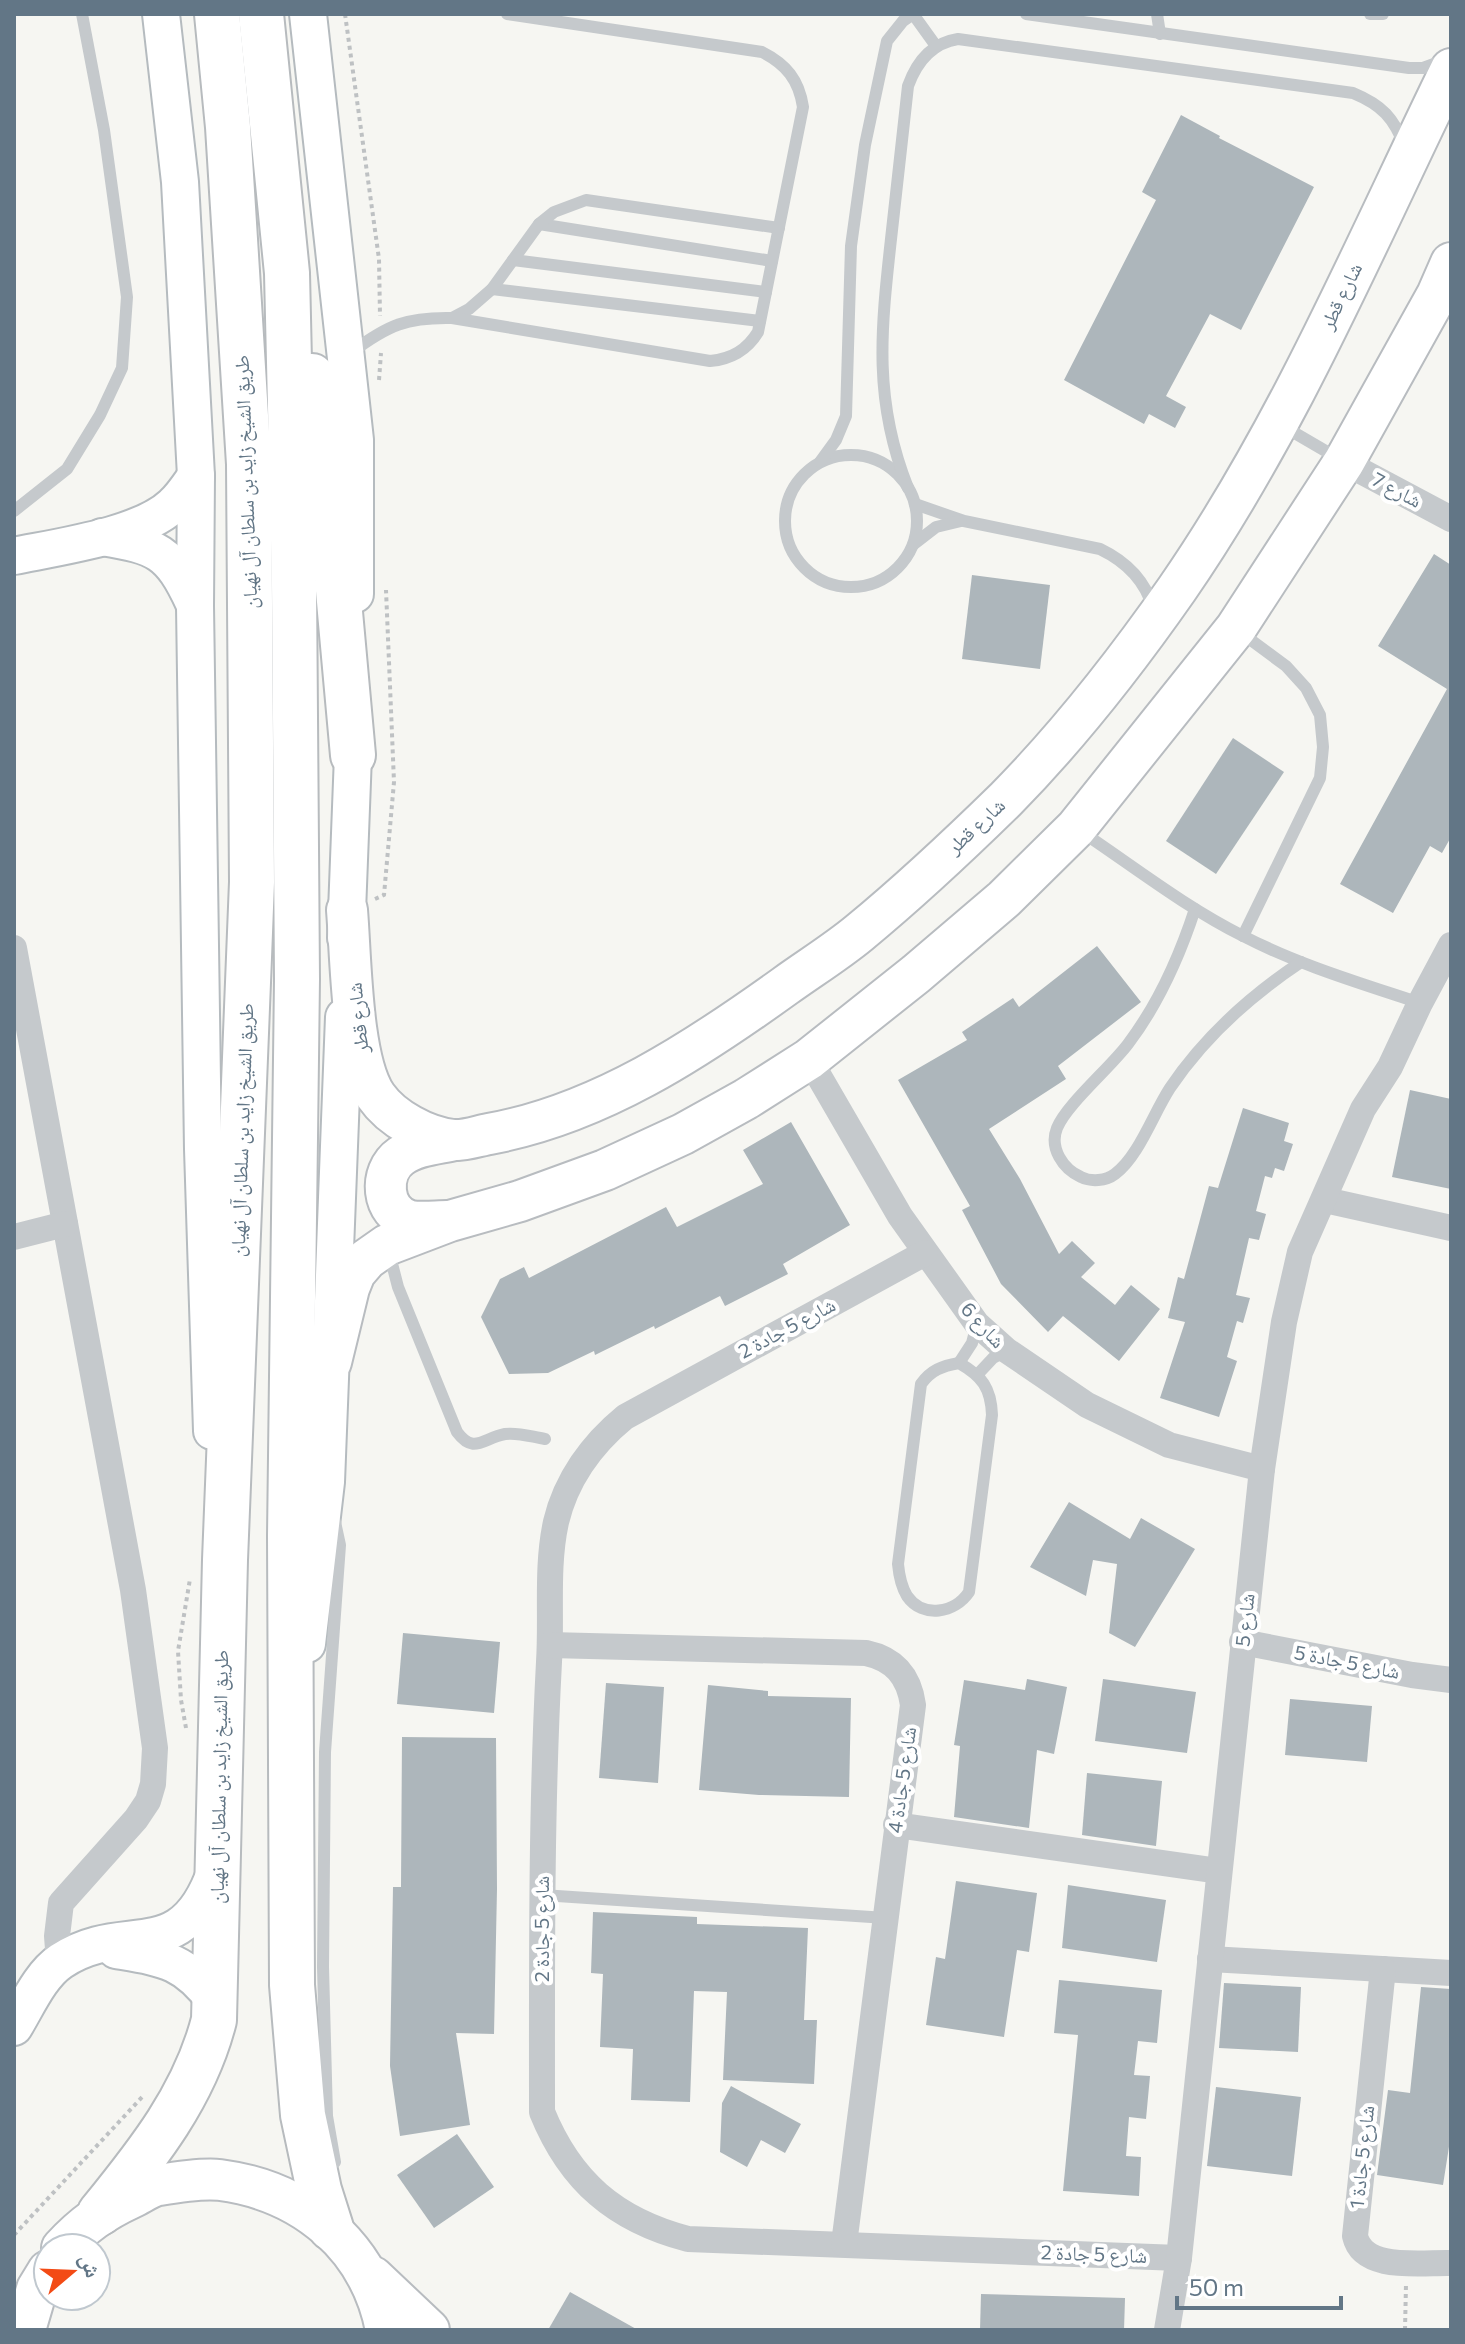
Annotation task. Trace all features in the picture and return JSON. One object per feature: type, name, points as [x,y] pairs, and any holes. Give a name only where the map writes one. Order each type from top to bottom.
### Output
[{"type":"highway","name":"طريق الشيخ زايد بن سلطان آل نهيان","points":[[100,2213],[149,2153],[186,2093],[209,2039],[215,2001],[225,1560],[252,882],[249,464],[228,127],[217,14]]},
{"type":"highway","points":[[261,14],[287,273],[294,584],[297,964],[290,1536],[292,1985],[303,2115],[319,2190],[350,2245]]},
{"type":"highway","points":[[287,273],[312,375],[326,458],[353,755]]},
{"type":"main road","points":[[161,14],[180,182],[196,476],[203,1149],[211,1426],[225,1560]]},
{"type":"main road","points":[[291,1774],[326,1482],[341,1149],[353,755],[355,440],[308,14]]},
{"type":"main road","name":"شارع قطر","points":[[347,910],[359,1046],[366,1077],[378,1100],[394,1113],[420,1131],[455,1140],[524,1128],[576,1109],[651,1073],[716,1034],[858,934],[1007,797],[1079,718],[1156,617],[1223,520],[1278,423],[1451,69]]},
{"type":"main road","points":[[331,1362],[355,1273],[367,1259],[387,1245],[605,1170],[696,1127],[809,1059],[1004,899],[1076,828],[1236,628],[1344,462],[1437,295],[1451,263]]},
{"type":"main road","points":[[14,556],[102,537],[159,515],[172,506],[196,476]]},
{"type":"main road","points":[[102,537],[152,547],[165,556],[179,573],[195,606]]},
{"type":"main road","points":[[450,1221],[412,1221],[401,1217],[392,1210],[386,1198],[385,1185],[389,1171],[399,1157],[416,1148],[455,1140]]},
{"type":"main road","points":[[14,2027],[43,1979],[59,1962],[95,1946],[146,1938],[178,1927],[196,1910],[209,1890],[216,1869]]},
{"type":"main road","points":[[95,1946],[165,1958],[198,1981],[215,2001]]},
{"type":"main road","points":[[79,2232],[100,2213],[156,2186],[218,2179],[279,2194],[350,2245],[429,2330]]},
{"type":"main road","points":[[350,2245],[382,2308],[386,2330]]},
{"type":"main road","points":[[14,2278],[32,2267]]},
{"type":"main road","points":[[25,2330],[32,2306]]},
{"type":"street","name":"شارع 7","points":[[1344,462],[1451,519]]},
{"type":"street","name":"شارع 5","points":[[1167,2330],[1179,2258],[1262,1469],[1284,1322],[1300,1252],[1363,1109],[1390,1067],[1451,945]]},
{"type":"street","points":[[14,948],[133,1590],[155,1748],[153,1784],[148,1801],[136,1819],[61,1903],[57,1936],[59,1962]]},
{"type":"street","name":"شارع 6","points":[[809,1059],[900,1216],[977,1324],[1006,1350],[1087,1405],[1169,1445],[1262,1469]]},
{"type":"street","points":[[1325,1200],[1451,1228]]},
{"type":"street","points":[[14,1237],[65,1224]]},
{"type":"street","name":"شارع 5 جادة 2","points":[[925,1253],[639,1408],[600,1440],[574,1477],[557,1520],[551,1562],[542,1793],[542,2112],[560,2151],[588,2186],[644,2225],[688,2239],[1179,2258]]},
{"type":"street","name":"شارع 5 جادة 5","points":[[1242,1642],[1451,1680]]},
{"type":"street","name":"شارع 5 جادة 4","points":[[550,1645],[866,1653],[886,1659],[908,1683],[913,1705],[844,2244]]},
{"type":"street","points":[[896,1825],[1219,1871]]},
{"type":"street","points":[[1210,1959],[1451,1973]]},
{"type":"street","name":"شارع 5 جادة 1","points":[[1383,1969],[1355,2236],[1360,2249],[1371,2258],[1451,2263]]},
{"type":"lane","points":[[14,511],[67,469],[100,415],[122,368],[127,297],[104,130],[82,14]]},
{"type":"lane","points":[[347,356],[385,330],[422,317],[452,318],[710,361],[722,360],[744,350],[758,332],[803,107],[793,76],[775,59],[762,52],[507,14]]},
{"type":"lane","points":[[936,46],[913,14],[887,41],[865,145],[851,246],[846,416],[836,440],[820,462],[800,478],[787,500],[784,526],[791,551],[807,572],[829,585],[854,589],[879,582],[900,567],[914,545],[936,527],[964,521]]},
{"type":"lane","points":[[1026,14],[1409,68],[1436,65],[1451,57]]},
{"type":"lane","points":[[1095,22],[1114,14]]},
{"type":"lane","points":[[1157,14],[1160,34]]},
{"type":"lane","points":[[1370,14],[1383,14]]},
{"type":"lane","points":[[914,545],[917,525],[915,504],[895,455],[888,428],[882,383],[881,329],[908,86],[919,62],[936,46],[958,39],[1353,93],[1374,101],[1386,112],[1399,131],[1408,156]]},
{"type":"lane","points":[[452,318],[469,309],[492,289],[539,224],[554,212],[586,200],[779,228]]},
{"type":"lane","points":[[539,224],[772,261]]},
{"type":"lane","points":[[513,260],[766,292]]},
{"type":"lane","points":[[492,289],[760,321]]},
{"type":"lane","points":[[1278,423],[1344,462]]},
{"type":"lane","points":[[820,462],[845,454],[870,457],[892,469],[908,488]]},
{"type":"lane","points":[[915,504],[964,521],[1100,549],[1133,571],[1143,585],[1156,617]]},
{"type":"lane","points":[[1236,628],[1286,666],[1306,688],[1320,715],[1323,747],[1320,778],[1243,936]]},
{"type":"lane","points":[[1076,828],[1195,909],[1243,936],[1301,962],[1420,1003]]},
{"type":"lane","points":[[1195,909],[1178,957],[1149,1014],[1056,1130],[1056,1153],[1069,1172],[1090,1181],[1112,1177],[1129,1161],[1164,1098],[1192,1058],[1242,1006],[1301,962]]},
{"type":"lane","points":[[387,1245],[398,1287],[457,1432],[464,1441],[474,1445],[504,1434],[545,1439]]},
{"type":"lane","points":[[959,1363],[972,1343],[977,1324]]},
{"type":"lane","points":[[978,1374],[1006,1350]]},
{"type":"lane","points":[[959,1363],[978,1374],[989,1390],[992,1415],[969,1592],[953,1609],[940,1612],[918,1606],[909,1598],[900,1582],[898,1564],[921,1384],[928,1373],[959,1363]]},
{"type":"lane","points":[[326,1482],[340,1545],[325,1752],[323,1967],[327,2116],[337,2174]]},
{"type":"lane","points":[[542,1895],[886,1918]]},
{"type":"path","points":[[14,2235],[148,2090]]},
{"type":"path","points":[[1405,2330],[1407,2262]]},
{"type":"building","points":[[1181,115],[1314,187],[1241,330],[1210,314],[1166,396],[1186,407],[1175,428],[1149,414],[1144,424],[1064,380],[1156,200],[1142,192]]},
{"type":"building","points":[[1434,554],[1451,565],[1451,837],[1442,853],[1430,846],[1393,913],[1340,884],[1447,689],[1378,646]]},
{"type":"building","points":[[972,575],[1050,585],[1040,669],[962,659]]},
{"type":"building","points":[[1233,738],[1284,772],[1216,874],[1166,841]]},
{"type":"building","points":[[1097,946],[1141,1002],[1058,1066],[1066,1079],[989,1129],[1020,1179],[1059,1254],[1072,1241],[1095,1263],[1081,1277],[1115,1305],[1131,1285],[1160,1309],[1119,1361],[1063,1316],[1048,1332],[1001,1284],[962,1210],[970,1206],[898,1080],[967,1040],[962,1032],[1013,998],[1019,1007]]},
{"type":"building","points":[[1410,1090],[1451,1099],[1451,1189],[1392,1177]]},
{"type":"building","points":[[1243,1108],[1289,1123],[1284,1141],[1293,1144],[1284,1171],[1275,1168],[1272,1178],[1265,1176],[1256,1211],[1266,1214],[1259,1240],[1249,1238],[1236,1295],[1250,1298],[1243,1323],[1237,1321],[1227,1357],[1237,1361],[1219,1417],[1160,1398],[1185,1322],[1168,1318],[1178,1277],[1184,1279],[1209,1186],[1218,1188]]},
{"type":"building","points":[[791,1122],[850,1225],[783,1264],[788,1274],[725,1306],[720,1296],[655,1329],[654,1326],[595,1355],[594,1351],[548,1373],[509,1374],[481,1317],[500,1279],[524,1267],[529,1278],[666,1207],[677,1227],[763,1184],[743,1150]]},
{"type":"building","points":[[1069,1502],[1130,1539],[1141,1518],[1195,1549],[1135,1647],[1109,1633],[1117,1564],[1093,1560],[1086,1596],[1030,1567]]},
{"type":"building","points":[[403,1633],[500,1642],[494,1713],[397,1704]]},
{"type":"building","points":[[1027,1679],[1067,1687],[1054,1754],[1037,1750],[1029,1828],[954,1817],[960,1746],[954,1745],[964,1680],[1025,1690]]},
{"type":"building","points":[[1103,1679],[1196,1692],[1187,1753],[1095,1741]]},
{"type":"building","points":[[606,1683],[664,1687],[658,1783],[599,1778]]},
{"type":"building","points":[[708,1685],[768,1691],[768,1696],[851,1698],[849,1797],[699,1790]]},
{"type":"building","points":[[1290,1699],[1372,1706],[1367,1762],[1285,1755]]},
{"type":"building","points":[[402,1737],[496,1738],[497,1889],[494,2034],[456,2033],[470,2125],[400,2136],[390,2066],[393,1887],[401,1887]]},
{"type":"building","points":[[1087,1773],[1162,1781],[1156,1846],[1082,1835]]},
{"type":"building","points":[[956,1881],[1037,1893],[1029,1952],[1017,1950],[1004,2037],[926,2025],[936,1957],[945,1959]]},
{"type":"building","points":[[1068,1885],[1166,1900],[1157,1962],[1062,1948]]},
{"type":"building","points":[[593,1912],[697,1917],[697,1924],[808,1928],[804,2020],[817,2020],[814,2084],[723,2080],[727,1992],[694,1991],[690,2102],[631,2100],[633,2049],[600,2047],[603,1974],[591,1973]]},
{"type":"building","points":[[1059,1980],[1162,1990],[1157,2043],[1138,2041],[1134,2075],[1150,2076],[1146,2119],[1129,2117],[1126,2156],[1141,2157],[1139,2196],[1063,2191],[1078,2035],[1054,2033]]},
{"type":"building","points":[[1224,1983],[1301,1987],[1298,2052],[1219,2048]]},
{"type":"building","points":[[1421,1987],[1451,1989],[1451,2134],[1443,2185],[1377,2175],[1388,2090],[1410,2093]]},
{"type":"building","points":[[731,2086],[801,2124],[785,2153],[761,2140],[747,2167],[720,2152],[722,2103]]},
{"type":"building","points":[[1216,2087],[1301,2097],[1292,2176],[1207,2166]]},
{"type":"building","points":[[457,2134],[494,2187],[434,2228],[397,2175]]},
{"type":"building","points":[[570,2292],[638,2330],[548,2330]]},
{"type":"building","points":[[981,2294],[1125,2298],[1124,2330],[980,2330]]}]
